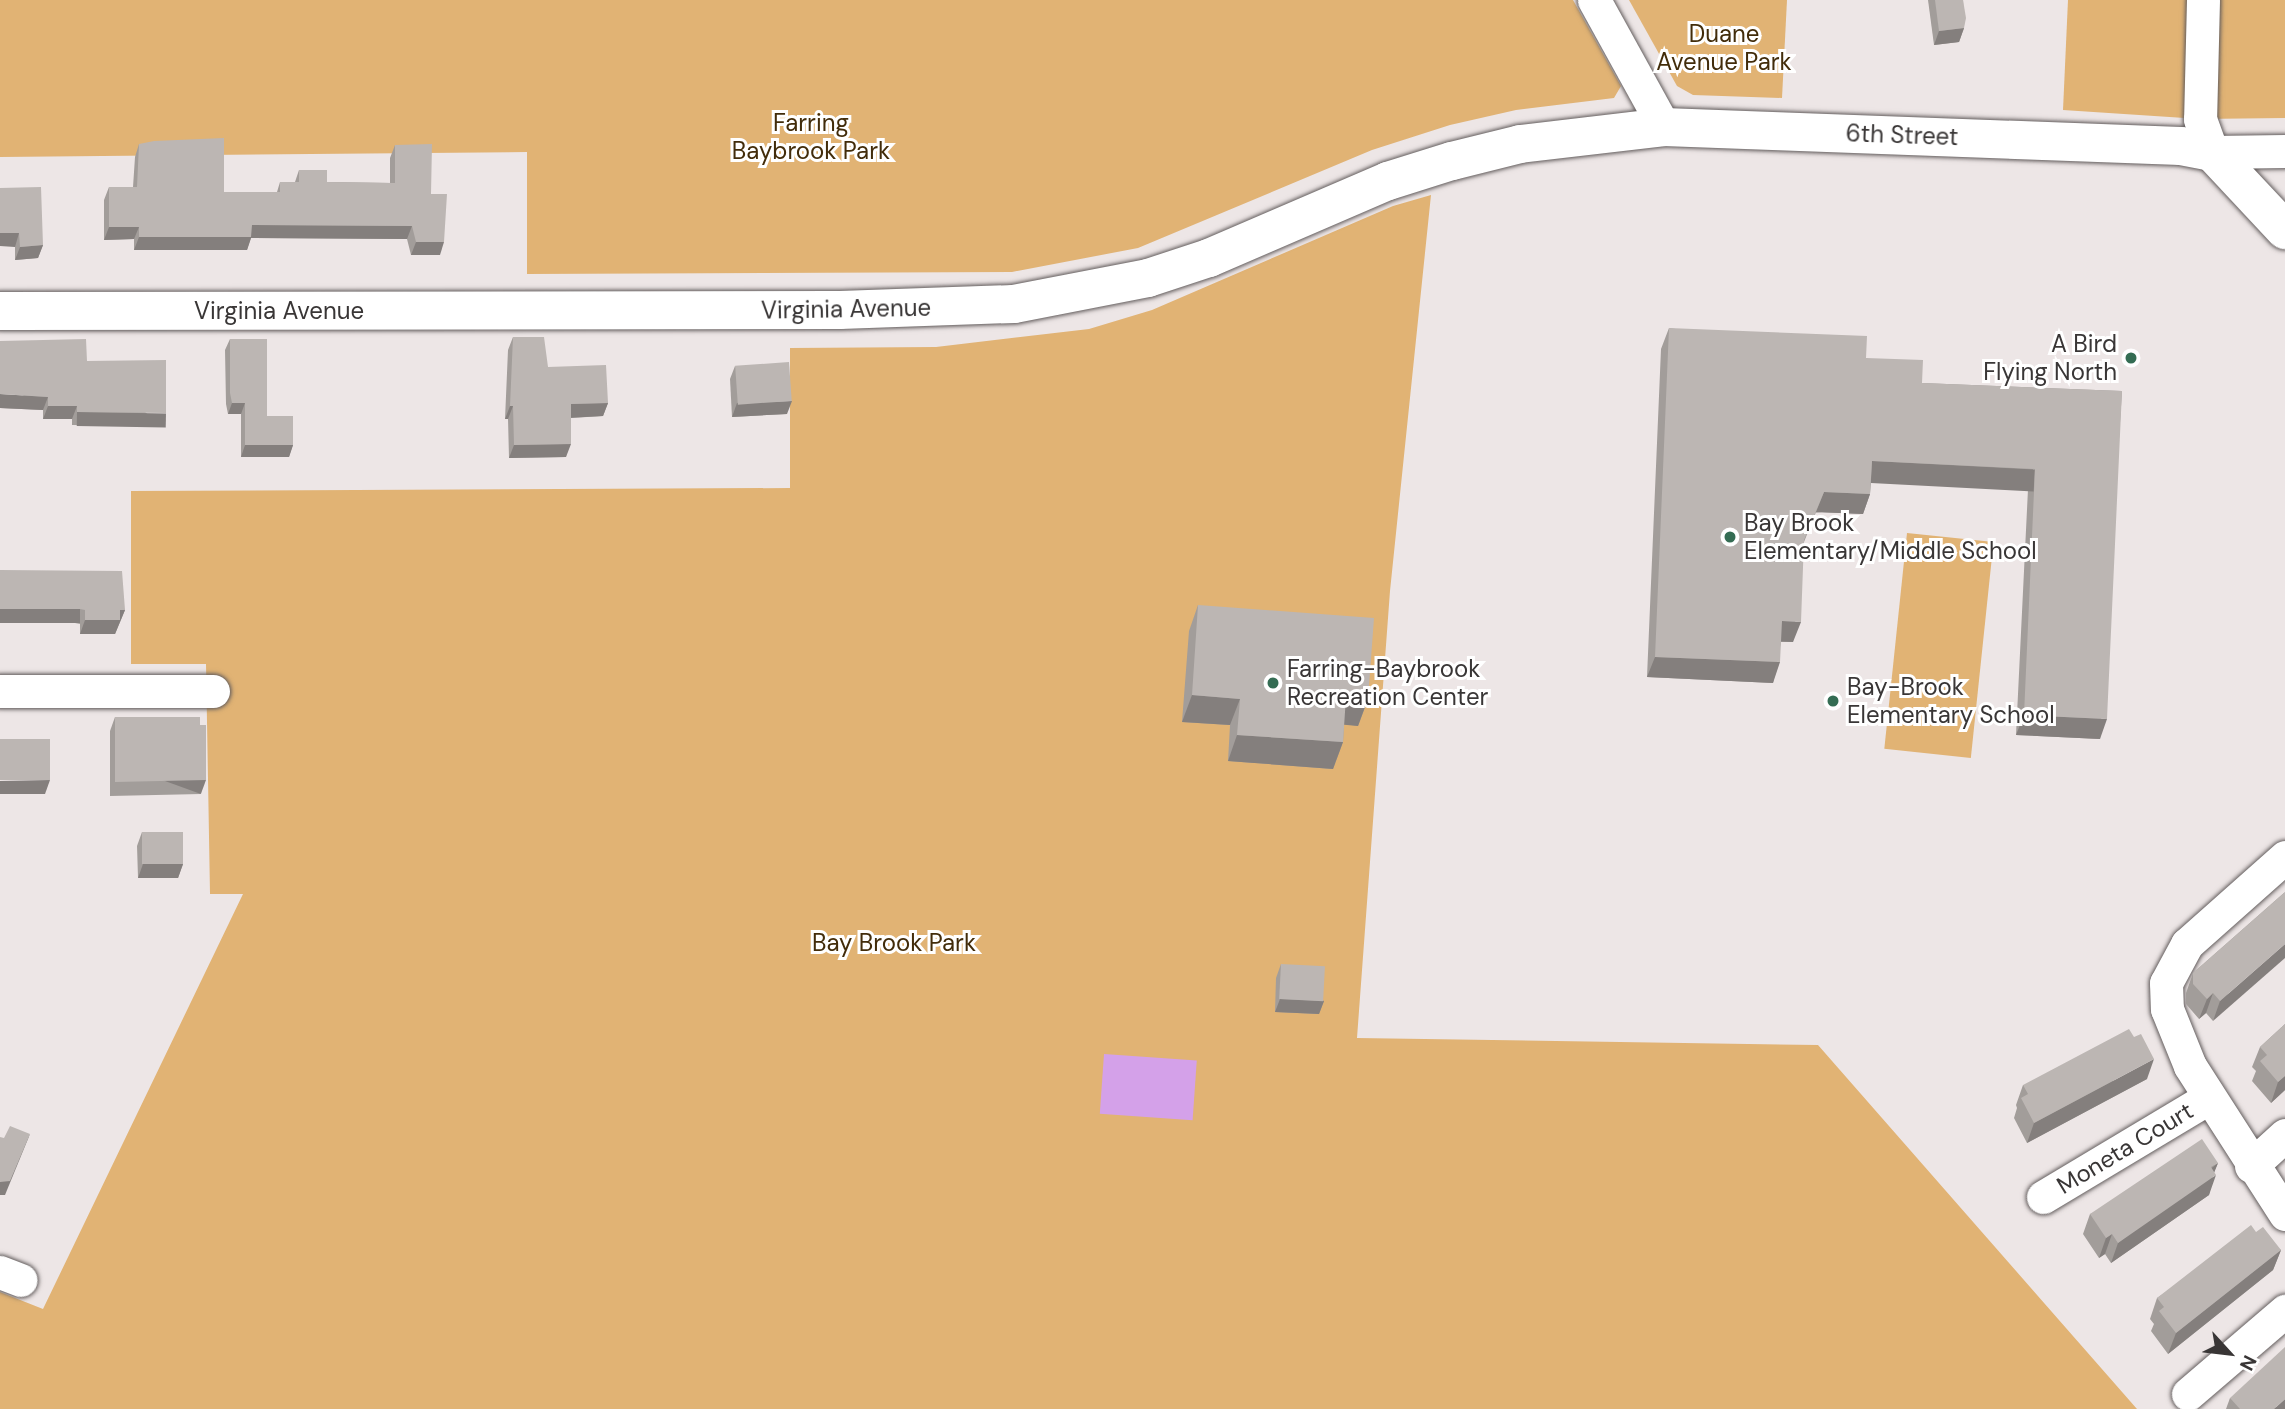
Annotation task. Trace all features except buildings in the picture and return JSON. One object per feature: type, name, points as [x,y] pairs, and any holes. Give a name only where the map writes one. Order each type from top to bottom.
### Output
[{"type":"street","points":[[1594,0],[1664,127]]},
{"type":"street","points":[[2203,0],[2200,120],[2212,152],[2285,230]]},
{"type":"street","name":"6th Street","points":[[1664,127],[2181,146],[2212,152],[2285,151]]},
{"type":"street","name":"Virginia Avenue","points":[[0,311],[839,310],[1014,304],[1136,281],[1209,258],[1388,181],[1452,160],[1520,144],[1664,127]]},
{"type":"street","points":[[0,691],[213,691]]},
{"type":"street","points":[[2285,857],[2187,944],[2166,983],[2174,1034],[2207,1099],[2285,1214]]},
{"type":"street","name":"Moneta Court","points":[[2043,1197],[2207,1099]]},
{"type":"street","points":[[2251,1166],[2285,1135]]},
{"type":"street","points":[[2188,1394],[2285,1311]]},
{"type":"green space","name":"Farring Baybrook Park","points":[[0,0],[1573,0],[1621,86],[1614,98],[1516,110],[1450,125],[1372,150],[1138,248],[1012,272],[527,274],[527,152],[0,157]]},
{"type":"green space","name":"Duane Avenue Park","points":[[1629,0],[1787,0],[1782,98],[1693,95],[1677,86]]},
{"type":"green space","points":[[2068,0],[2285,0],[2285,118],[2200,119],[2063,110]]},
{"type":"green space","name":"Bay Brook Park","points":[[1431,195],[1390,591],[1357,1038],[1818,1045],[2137,1409],[0,1409],[0,1292],[43,1309],[243,894],[210,894],[206,664],[131,664],[131,491],[790,488],[790,348],[936,347],[1089,329],[1152,310],[1393,206]]},
{"type":"green space","points":[[1907,533],[1994,542],[1971,758],[1884,749]]},
{"type":"shaded area","points":[[1104,1054],[1197,1060],[1193,1120],[1100,1114]]},
{"type":"place","name":"A Bird Flying North","points":[[2131,358]]},
{"type":"place","name":"Bay Brook Elementary/Middle School","points":[[1730,537]]},
{"type":"place","name":"Farring-Baybrook Recreation Center","points":[[1273,683]]},
{"type":"place","name":"Bay-Brook Elementary School","points":[[1833,701]]}]
